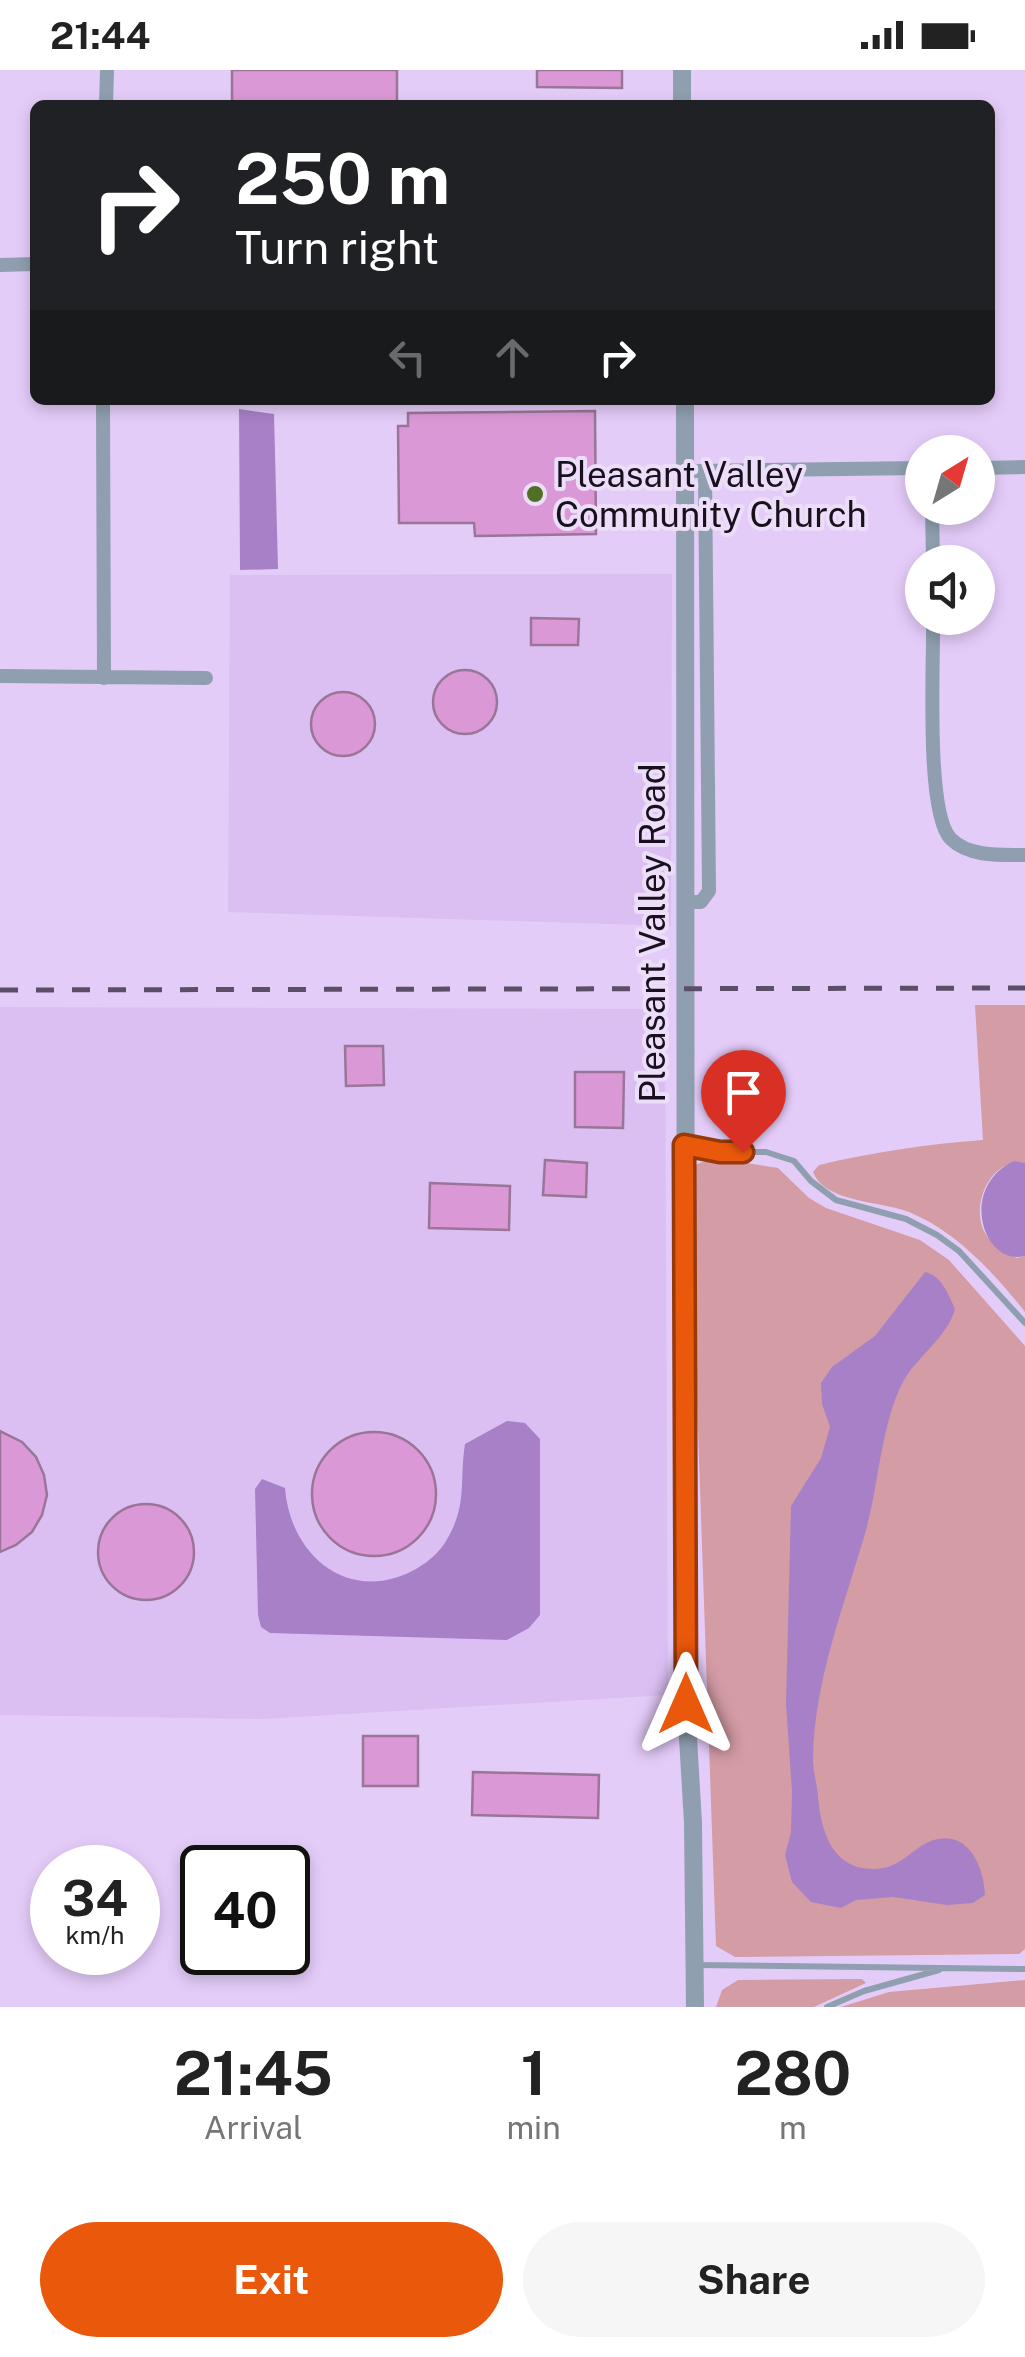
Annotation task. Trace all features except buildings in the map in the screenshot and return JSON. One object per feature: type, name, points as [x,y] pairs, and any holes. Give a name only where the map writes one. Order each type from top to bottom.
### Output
[{"type":"street","points":[[106,70],[106,100]]},
{"type":"street","points":[[682,70],[682,100]]},
{"type":"street","points":[[0,265],[30,264]]},
{"type":"street","points":[[104,405],[104,678]]},
{"type":"street","name":"Pleasant Valley Road","points":[[685,405],[695,471],[684,1145],[686,1704],[693,1823],[695,2007]]},
{"type":"street","points":[[995,468],[1025,467]]},
{"type":"street","points":[[695,471],[905,468]]},
{"type":"street","points":[[934,635],[936,808],[949,838],[966,849],[1025,856]]},
{"type":"street","points":[[0,676],[206,678]]},
{"type":"lane","points":[[684,1145],[720,1152],[766,1152],[794,1161],[811,1181],[836,1200],[906,1218],[960,1251],[1025,1323]]},
{"type":"lane","points":[[695,1965],[1025,1968]]},
{"type":"lane","points":[[827,2007],[864,1991],[946,1968]]},
{"type":"shaded area","points":[[239,409],[274,414],[278,569],[240,570]]},
{"type":"shaded area","points":[[672,574],[671,926],[228,912],[230,575]]},
{"type":"shaded area","points":[[975,1005],[1025,1005],[1025,1163],[1014,1163],[995,1173],[983,1192],[980,1215],[984,1232],[992,1241],[1017,1258],[1025,1256],[1025,1312],[988,1269],[943,1230],[898,1208],[855,1200],[829,1190],[813,1172],[819,1165],[860,1156],[983,1140]]},
{"type":"shaded area","points":[[0,1007],[665,1009],[668,1695],[263,1719],[0,1715]]},
{"type":"shaded area","points":[[734,1161],[778,1168],[809,1198],[826,1208],[920,1240],[949,1260],[1025,1346],[1025,1949],[1019,1954],[735,1957],[716,1946],[689,1174],[691,1167],[702,1162]]},
{"type":"shaded area","points":[[1014,1161],[1025,1163],[1025,1256],[1010,1256],[998,1250],[983,1223],[986,1189],[996,1173]]},
{"type":"shaded area","points":[[925,1272],[940,1281],[955,1309],[945,1329],[903,1382],[890,1416],[866,1530],[825,1671],[813,1764],[824,1830],[841,1858],[862,1868],[876,1869],[897,1863],[929,1842],[949,1839],[974,1855],[985,1895],[973,1903],[947,1905],[893,1897],[856,1900],[841,1908],[811,1902],[792,1882],[785,1855],[791,1832],[792,1791],[786,1704],[791,1506],[821,1458],[830,1427],[822,1404],[821,1383],[832,1367],[875,1336]]},
{"type":"shaded area","points":[[507,1421],[525,1423],[540,1439],[540,1615],[529,1628],[507,1640],[270,1633],[261,1627],[255,1489],[262,1479],[285,1488],[296,1530],[320,1562],[355,1580],[398,1577],[431,1558],[453,1528],[460,1505],[465,1444]]},
{"type":"shaded area","points":[[862,1979],[866,1983],[814,2007],[716,2007],[722,1990],[738,1980]]},
{"type":"shaded area","points":[[1025,1980],[1025,2007],[841,2007],[889,1992]]},
{"type":"railway","points":[[0,990],[1025,988]]},
{"type":"place","name":"Pleasant Valley Community Church","points":[[535,494]]},
{"type":"route","points":[[686,1704],[684,1145],[743,1152]]}]
